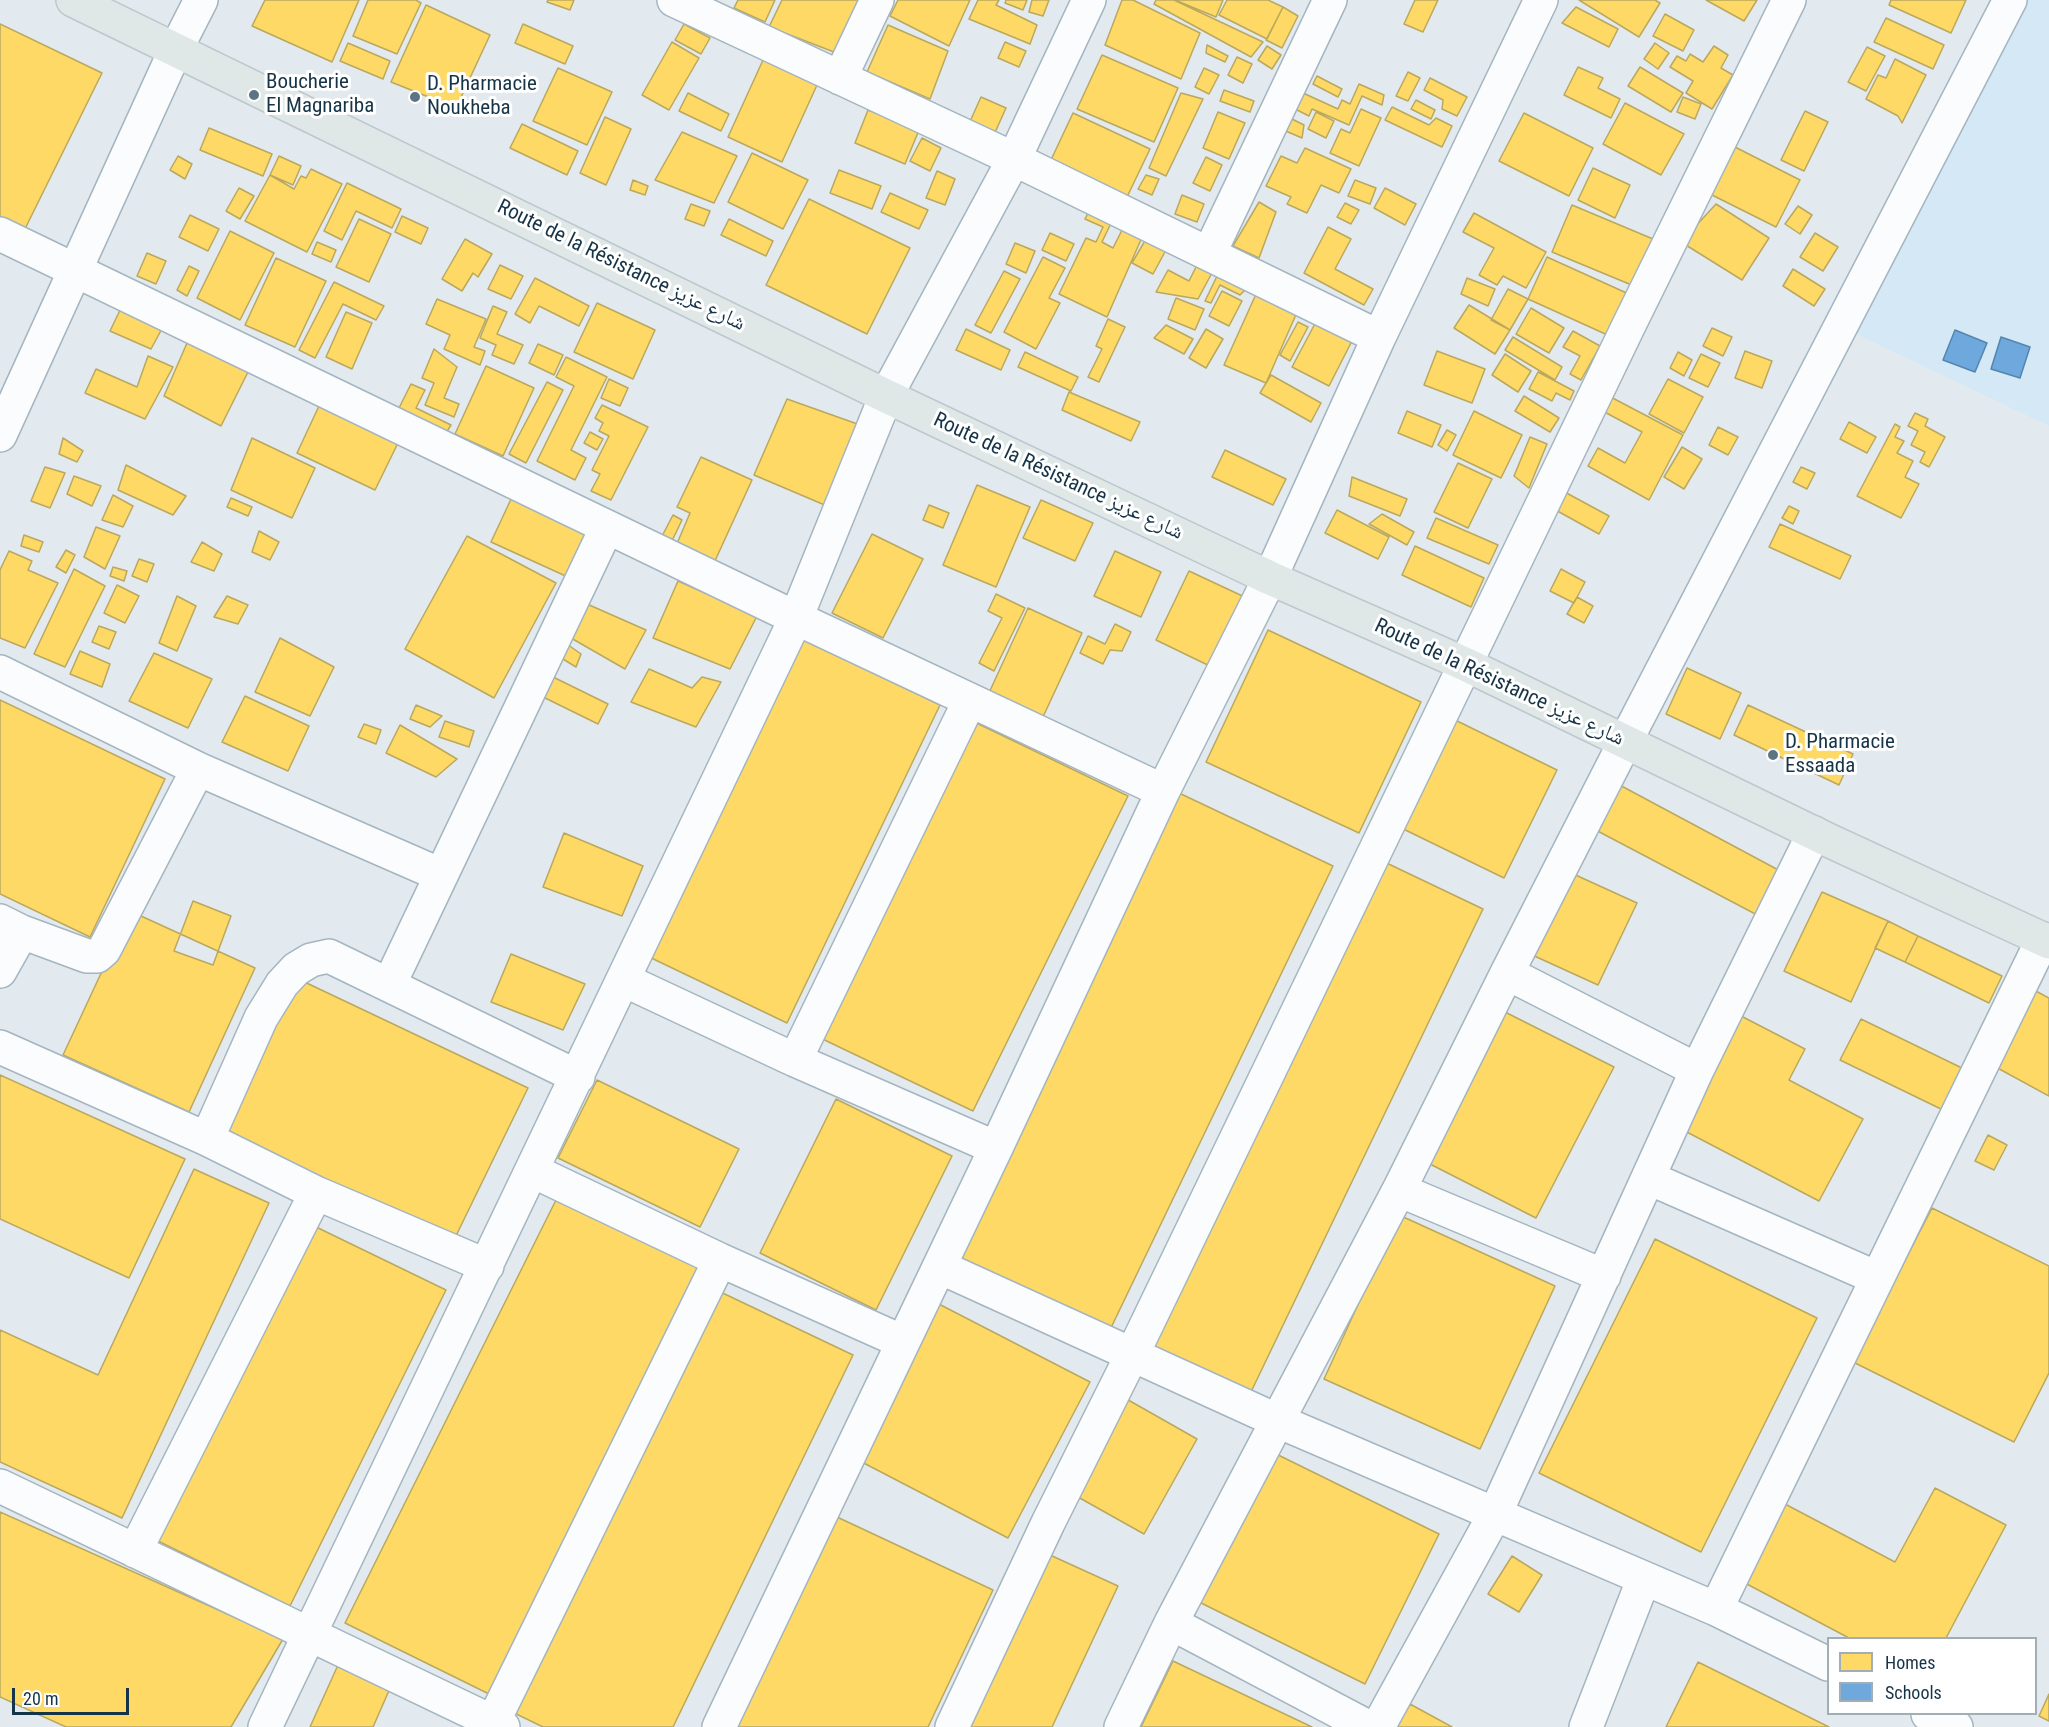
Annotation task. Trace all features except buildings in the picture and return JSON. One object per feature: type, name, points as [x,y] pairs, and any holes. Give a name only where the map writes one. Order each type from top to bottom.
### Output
[{"type":"main road","name":"Route de la Résistance شارع عزيز","points":[[74,0],[886,396],[1270,578],[1467,665],[1814,833],[2046,941]]},
{"type":"street","points":[[0,435],[176,49],[201,0]]},
{"type":"street","points":[[674,0],[1014,159],[1379,337]]},
{"type":"street","points":[[840,78],[877,0]]},
{"type":"street","points":[[265,1727],[796,618],[886,396],[1014,159],[1089,0]]},
{"type":"street","points":[[1209,254],[1330,0]]},
{"type":"street","points":[[719,1727],[996,1148],[1163,790],[1270,578],[1379,337],[1541,0]]},
{"type":"street","points":[[952,1727],[1048,1523],[1132,1355],[1467,665],[1628,327],[1789,0]]},
{"type":"street","points":[[1121,1727],[1171,1623],[1400,1190],[1625,742],[2010,0]]},
{"type":"street","points":[[0,234],[796,618],[1163,790]]},
{"type":"street","points":[[389,985],[607,527]]},
{"type":"street","points":[[0,672],[198,769],[441,875]]},
{"type":"street","points":[[795,1060],[970,699]]},
{"type":"street","points":[[0,971],[11,926],[87,956],[97,956],[104,950],[198,769]]},
{"type":"street","points":[[1378,1727],[1495,1514],[1697,1070],[1814,833]]},
{"type":"street","points":[[1716,1609],[1877,1278],[2046,941]]},
{"type":"street","points":[[207,1139],[261,1018],[282,984],[296,969],[311,960],[329,956],[578,1077]]},
{"type":"street","points":[[1507,973],[1697,1070]]},
{"type":"street","points":[[624,980],[795,1060],[996,1148]]},
{"type":"street","points":[[0,1047],[207,1139],[316,1193],[487,1266]]},
{"type":"street","points":[[533,1171],[720,1260],[903,1342]]},
{"type":"street","points":[[1648,1178],[1877,1278]]},
{"type":"street","points":[[1400,1190],[1604,1276]]},
{"type":"street","points":[[135,1551],[316,1193]]},
{"type":"street","points":[[0,1486],[498,1725],[720,1260]]},
{"type":"street","points":[[940,1266],[1278,1421],[1716,1609],[1827,1664]]},
{"type":"street","points":[[1586,1727],[1644,1578]]},
{"type":"street","points":[[1171,1623],[1368,1727]]},
{"type":"street","points":[[1932,1715],[1956,1727]]},
{"type":"shaded area","points":[[2025,0],[2049,0],[2049,426],[1854,333]]},
{"type":"place","name":"Boucherie El Magnariba","points":[[254,95]]},
{"type":"place","name":"D. Pharmacie Noukheba","points":[[415,97]]},
{"type":"place","name":"D. Pharmacie Essaada","points":[[1773,755]]}]
